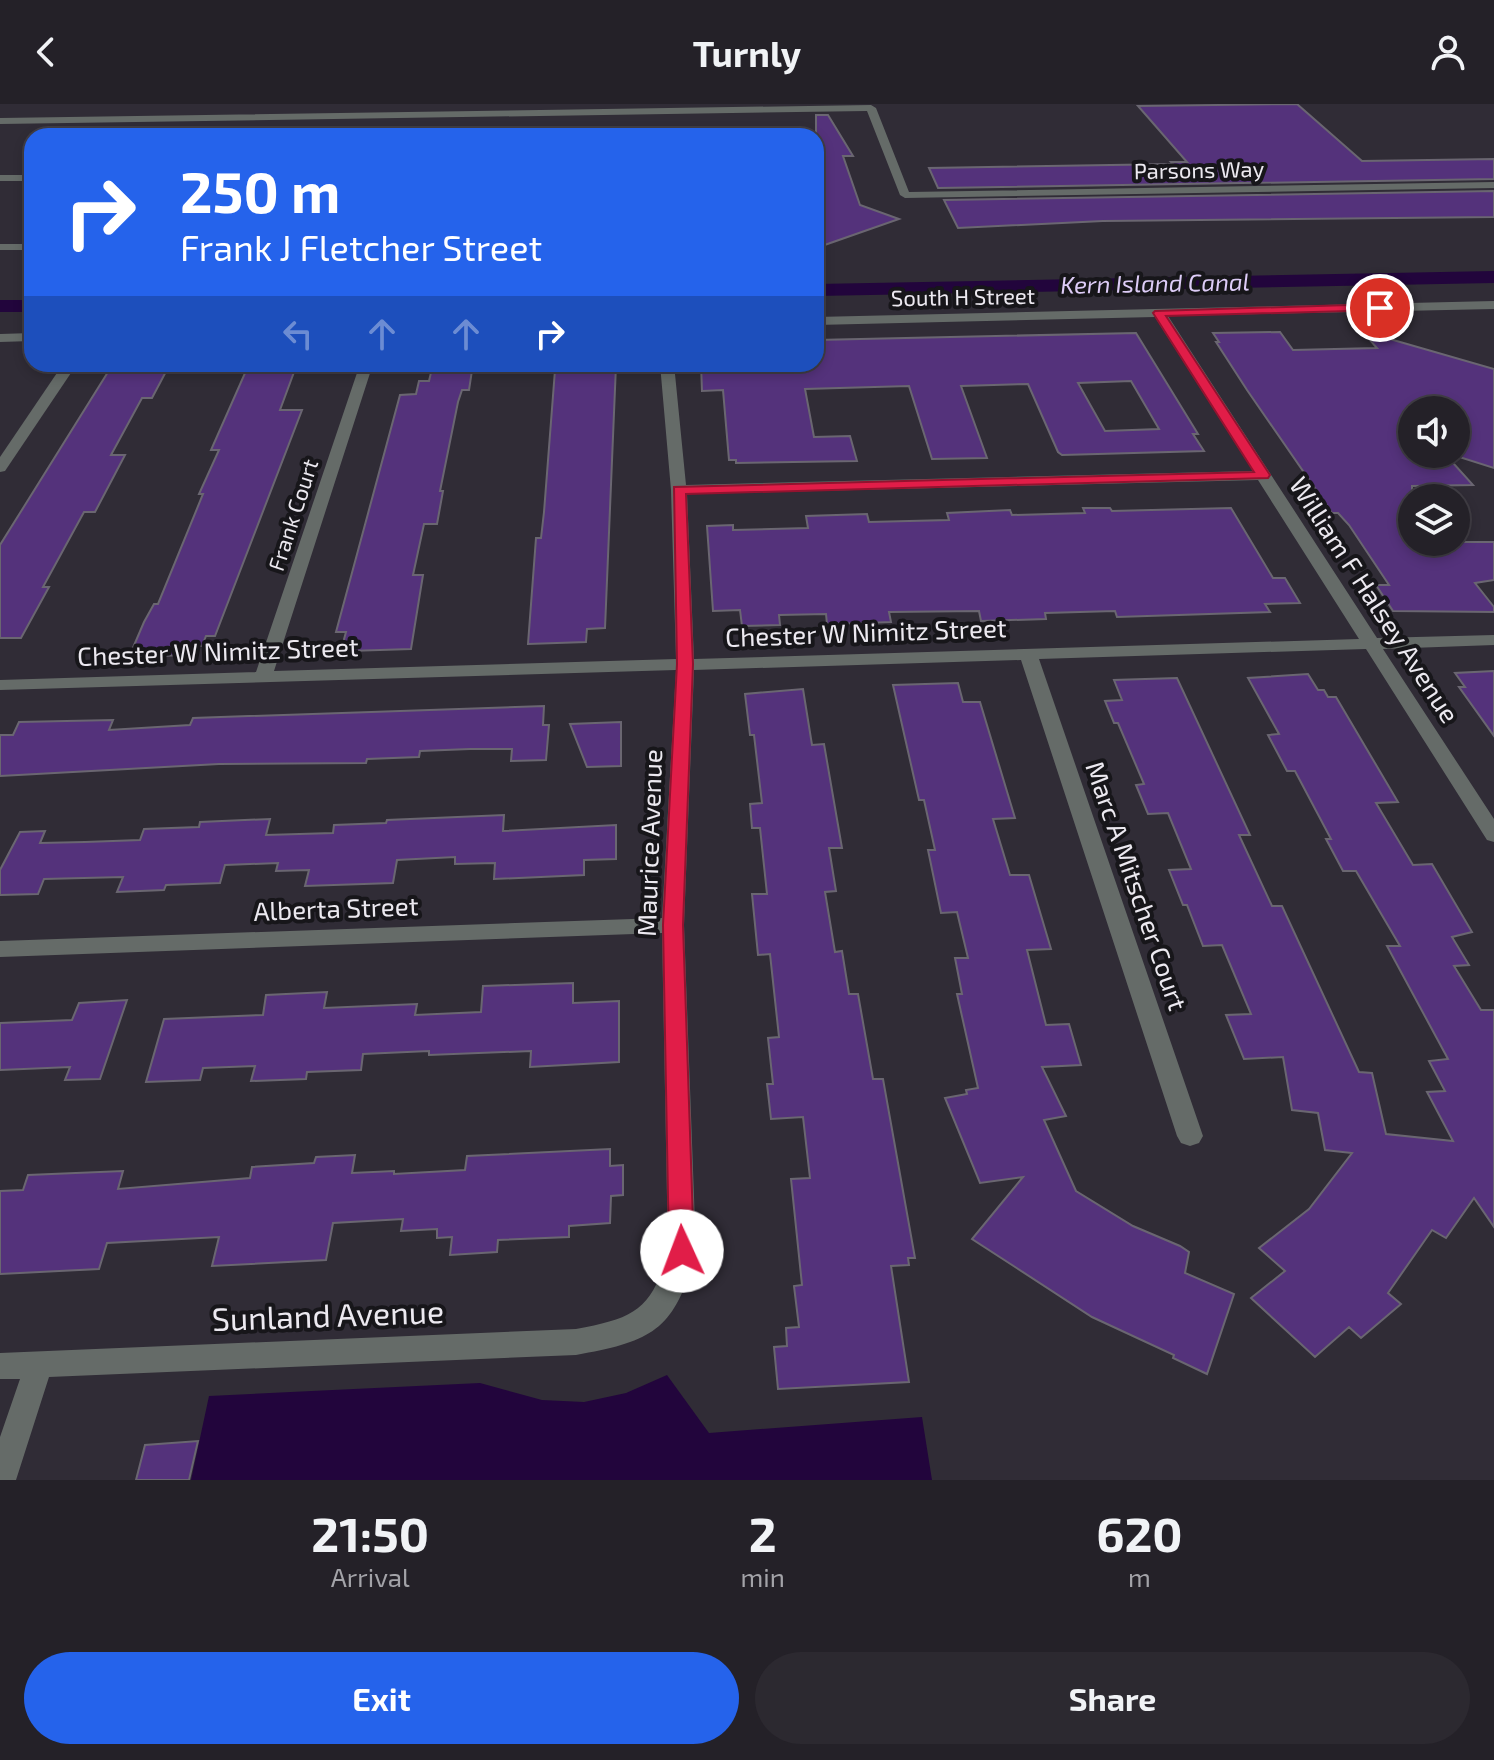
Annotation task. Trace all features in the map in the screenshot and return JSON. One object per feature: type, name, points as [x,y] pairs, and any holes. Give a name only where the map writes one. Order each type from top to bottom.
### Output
[{"type":"street","points":[[366,121],[374,104]]},
{"type":"street","points":[[1,122],[366,121],[782,107]]},
{"type":"street","name":"Parsons Way","points":[[782,107],[871,108],[905,195],[1494,185]]},
{"type":"street","points":[[0,178],[24,178]]},
{"type":"street","points":[[0,247],[24,247]]},
{"type":"street","name":"South H Street","points":[[824,321],[1494,305]]},
{"type":"street","name":"William F Halsey Avenue","points":[[1159,313],[1494,835]]},
{"type":"street","points":[[0,338],[24,337]]},
{"type":"street","points":[[0,468],[65,372]]},
{"type":"street","name":"Frank Court","points":[[263,677],[363,372]]},
{"type":"street","name":"Maurice Avenue","points":[[655,1318],[674,1285],[682,1251],[673,925],[685,664],[679,490],[668,372]]},
{"type":"street","points":[[679,490],[1263,475]]},
{"type":"street","name":"Chester W Nimitz Street","points":[[0,685],[1494,640]]},
{"type":"street","name":"Marc A Mitscher Court","points":[[1028,654],[1190,1136]]},
{"type":"street","name":"Alberta Street","points":[[0,949],[673,925]]},
{"type":"street","name":"Sunland Avenue","points":[[0,1366],[576,1342],[620,1335],[655,1318]]},
{"type":"street","points":[[1,1480],[39,1364]]},
{"type":"shaded area","points":[[667,1375],[709,1433],[922,1417],[932,1480],[191,1480],[209,1396],[480,1383],[542,1400],[584,1402],[626,1393]]},
{"type":"building","points":[[1297,104],[1362,161],[1494,159],[1494,179],[938,188],[929,168],[1187,162],[1138,106]]},
{"type":"building","points":[[816,115],[828,115],[853,156],[843,156],[860,205],[899,219],[824,245],[824,128],[816,128]]},
{"type":"building","points":[[1494,191],[1494,217],[1103,221],[958,228],[944,200]]},
{"type":"building","points":[[1362,331],[1494,369],[1494,468],[1470,460],[1470,396],[1398,396],[1398,468],[1458,468],[1473,485],[1398,484],[1398,556],[1470,556],[1470,542],[1494,542],[1494,580],[1475,583],[1494,607],[1494,612],[1393,611],[1376,585],[1389,585],[1349,525],[1338,513],[1332,513],[1247,390],[1213,333],[1280,332],[1293,350],[1377,348]]},
{"type":"building","points":[[1136,333],[1198,434],[1193,434],[1204,451],[1062,455],[1028,384],[961,386],[987,458],[932,459],[909,386],[805,389],[814,437],[850,436],[857,461],[736,463],[736,460],[729,460],[723,390],[702,391],[701,372],[824,372],[824,340]],"holes":[[[1131,381],[1159,429],[1105,431],[1078,383]]]},
{"type":"building","points":[[108,372],[166,372],[152,398],[142,398],[111,455],[125,455],[95,512],[84,512],[43,587],[49,587],[21,638],[0,638],[0,545]]},
{"type":"building","points":[[245,372],[294,372],[280,410],[302,410],[215,636],[206,636],[202,646],[189,646],[186,655],[129,657],[144,622],[154,604],[158,604],[203,494],[199,494],[219,450],[211,450]]},
{"type":"building","points":[[431,372],[472,372],[469,390],[462,390],[458,402],[440,491],[443,491],[437,524],[424,524],[413,575],[423,575],[411,649],[349,651],[351,643],[343,643],[346,632],[336,632],[400,395],[416,394],[419,381],[429,381]]},
{"type":"building","points":[[555,372],[616,372],[605,628],[587,629],[586,642],[528,644],[536,538],[541,538]]},
{"type":"building","points":[[1083,508],[1110,508],[1112,511],[1231,508],[1273,578],[1285,578],[1300,603],[1265,604],[1270,612],[1117,617],[1115,611],[1045,613],[1046,619],[981,621],[979,611],[889,612],[891,622],[827,624],[826,614],[779,615],[780,625],[742,626],[740,610],[713,611],[707,526],[733,525],[733,530],[808,528],[806,516],[867,514],[869,522],[949,520],[947,513],[1010,510],[1012,515],[1085,513]]},
{"type":"building","points":[[1494,671],[1494,736],[1459,687],[1465,687],[1455,673]]},
{"type":"building","points":[[1308,674],[1318,690],[1324,690],[1328,697],[1336,697],[1398,802],[1376,803],[1413,865],[1432,864],[1472,932],[1452,937],[1469,965],[1454,966],[1481,1010],[1494,1010],[1494,1227],[1474,1198],[1446,1238],[1432,1230],[1388,1293],[1401,1304],[1361,1338],[1349,1327],[1315,1357],[1251,1298],[1285,1271],[1259,1248],[1309,1209],[1352,1153],[1325,1150],[1318,1113],[1292,1110],[1283,1057],[1244,1059],[1226,1015],[1251,1014],[1222,945],[1203,946],[1187,905],[1183,905],[1169,870],[1191,869],[1168,813],[1148,814],[1136,785],[1144,784],[1118,723],[1114,723],[1105,701],[1122,700],[1114,680],[1177,678],[1250,835],[1239,835],[1272,906],[1282,906],[1359,1072],[1372,1073],[1386,1134],[1453,1141],[1427,1092],[1445,1091],[1429,1061],[1448,1059],[1387,946],[1400,946],[1356,871],[1343,871],[1326,839],[1331,839],[1295,771],[1287,771],[1268,735],[1279,734],[1248,678]]},
{"type":"building","points":[[958,683],[963,702],[980,702],[1015,818],[993,819],[1010,875],[1029,875],[1051,949],[1027,950],[1046,1025],[1069,1024],[1081,1065],[1042,1067],[1066,1116],[1044,1120],[1076,1191],[1133,1226],[1180,1246],[1189,1252],[1185,1273],[1234,1294],[1207,1374],[1092,1317],[972,1239],[1023,1177],[980,1183],[945,1098],[967,1094],[966,1090],[978,1088],[957,994],[962,994],[955,958],[968,958],[957,912],[941,913],[928,850],[935,850],[924,800],[919,800],[893,685]]},
{"type":"building","points":[[803,689],[812,745],[824,744],[842,848],[829,848],[836,891],[825,892],[835,952],[842,951],[849,994],[858,994],[873,1079],[883,1079],[915,1258],[908,1258],[909,1265],[891,1266],[909,1382],[778,1389],[774,1347],[787,1346],[786,1328],[799,1327],[794,1286],[802,1285],[791,1179],[810,1178],[803,1117],[771,1119],[767,1084],[773,1084],[768,1038],[779,1037],[770,954],[758,955],[752,894],[767,894],[760,828],[752,828],[750,804],[762,803],[754,735],[750,735],[745,694]]},
{"type":"building","points":[[544,706],[543,725],[549,725],[546,760],[511,761],[512,749],[470,749],[420,751],[419,757],[367,759],[366,763],[219,764],[0,776],[0,735],[13,735],[19,722],[113,720],[109,730],[190,725],[193,718]]},
{"type":"building","points":[[621,722],[621,766],[587,767],[570,724]]},
{"type":"building","points":[[504,815],[503,831],[616,825],[616,859],[584,860],[584,875],[494,879],[495,863],[455,864],[455,857],[397,860],[393,883],[305,886],[309,870],[276,871],[278,863],[225,865],[220,883],[166,885],[164,890],[117,892],[123,877],[44,879],[38,894],[0,895],[0,870],[20,832],[45,831],[40,843],[85,842],[140,840],[144,829],[199,827],[200,822],[270,819],[266,835],[333,833],[334,825],[386,823],[387,820]]},
{"type":"building","points":[[573,983],[573,1003],[619,1001],[619,1062],[530,1067],[531,1051],[429,1055],[429,1051],[363,1054],[361,1070],[307,1072],[306,1079],[251,1081],[255,1066],[203,1068],[200,1080],[146,1082],[164,1019],[263,1015],[266,995],[327,992],[324,1008],[417,1004],[415,1015],[481,1012],[483,986]]},
{"type":"building","points":[[127,1000],[100,1079],[65,1080],[70,1067],[0,1070],[0,1023],[72,1020],[79,1003]]},
{"type":"building","points":[[610,1149],[610,1166],[623,1165],[623,1195],[611,1196],[610,1223],[569,1226],[569,1237],[498,1240],[497,1252],[450,1255],[452,1237],[437,1238],[437,1229],[401,1231],[403,1219],[333,1223],[326,1260],[212,1266],[219,1237],[107,1243],[99,1269],[0,1274],[0,1191],[23,1190],[28,1175],[123,1171],[118,1189],[250,1178],[252,1167],[314,1163],[316,1157],[355,1155],[352,1173],[394,1171],[394,1174],[465,1170],[467,1156]]},
{"type":"building","points":[[198,1441],[189,1480],[136,1480],[145,1445]]},
{"type":"waterway","name":"Kern Island Canal","points":[[824,290],[1494,277]]},
{"type":"waterway","name":"Kern Island Canal","points":[[0,306],[24,306]]},
{"type":"route","points":[[682,1251],[673,925],[685,664],[679,490],[1263,475],[1159,313],[1380,308]]}]
